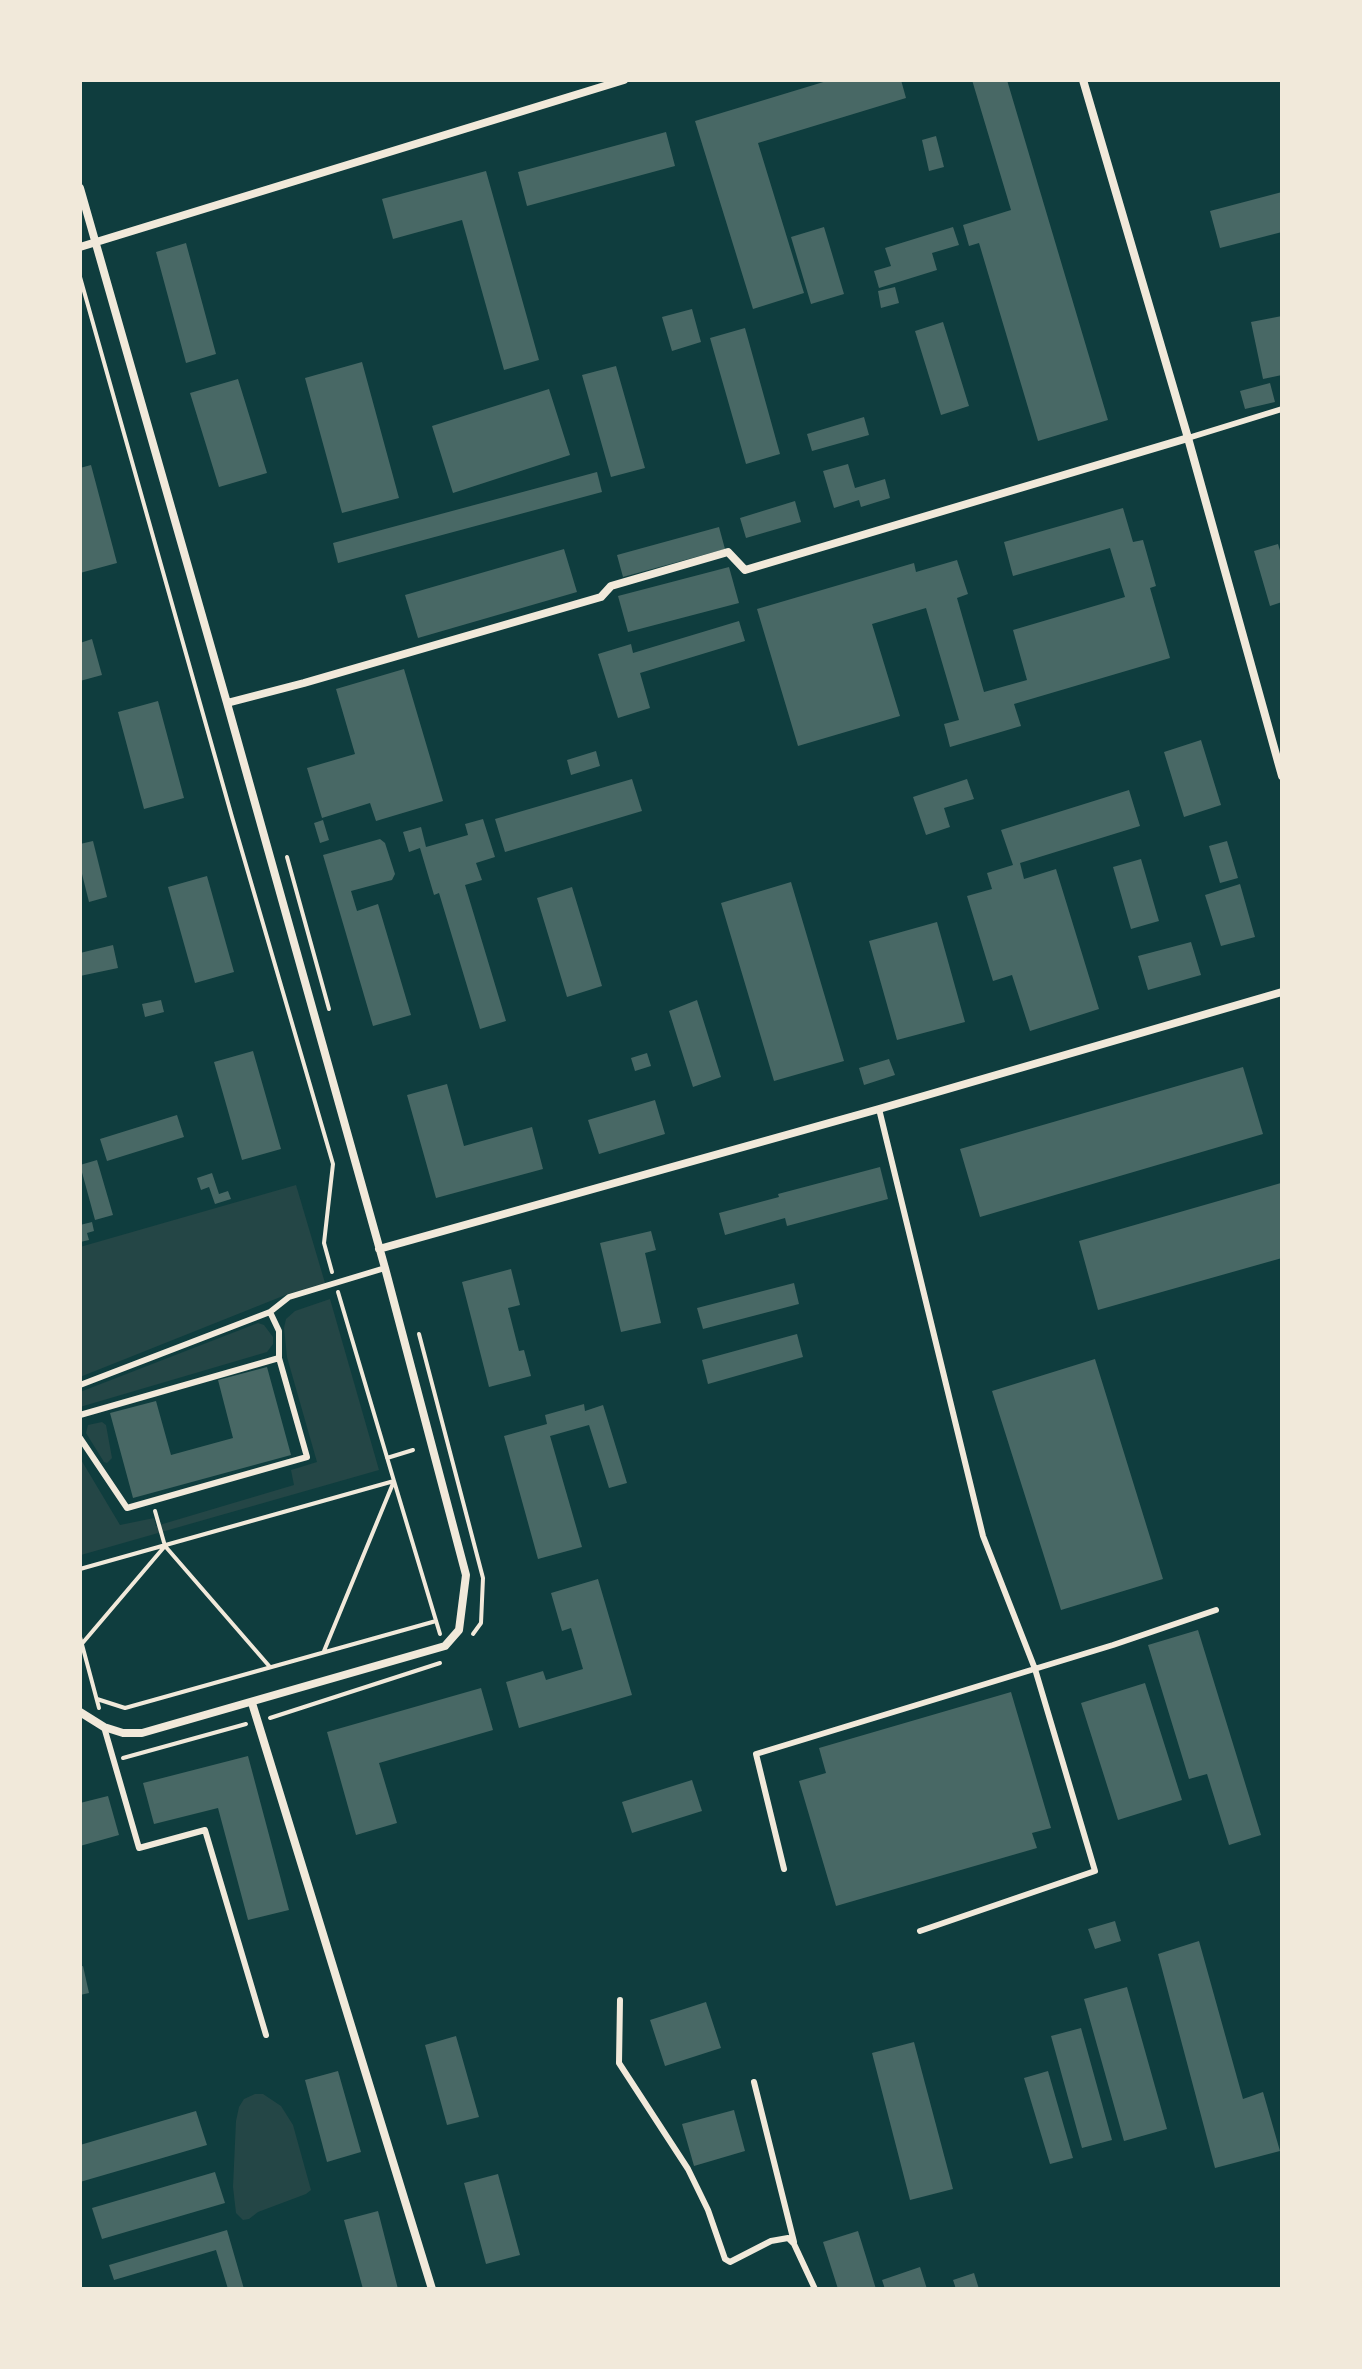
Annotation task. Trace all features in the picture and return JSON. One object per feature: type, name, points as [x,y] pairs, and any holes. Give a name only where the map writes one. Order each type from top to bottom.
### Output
[{"type":"street","points":[[80,247],[624,80]]},
{"type":"street","points":[[1083,80],[1188,438],[1282,776]]},
{"type":"street","points":[[80,188],[385,1268],[466,1575],[459,1630],[445,1646],[142,1733],[123,1733],[104,1727],[80,1712]]},
{"type":"street","points":[[227,703],[601,597],[611,586],[728,552],[745,570],[1188,438]]},
{"type":"street","points":[[379,1249],[1282,992]]},
{"type":"street","points":[[252,1703],[432,2289]]},
{"type":"lane","points":[[1188,438],[1282,409]]},
{"type":"lane","points":[[879,1109],[983,1536],[1035,1669],[1095,1871],[920,1931]]},
{"type":"lane","points":[[80,1385],[270,1312],[289,1297],[385,1268]]},
{"type":"lane","points":[[80,1438],[127,1508],[307,1457],[279,1358],[279,1331],[270,1312]]},
{"type":"lane","points":[[80,1415],[279,1358]]},
{"type":"lane","points":[[784,1869],[756,1754],[1216,1610]]},
{"type":"lane","points":[[104,1727],[139,1848],[205,1830],[266,2035]]},
{"type":"lane","points":[[620,2000],[619,2063],[688,2169],[708,2210],[725,2259],[730,2262],[771,2241],[788,2238],[794,2244]]},
{"type":"lane","points":[[754,2082],[794,2244],[815,2289]]},
{"type":"path","points":[[80,277],[333,1164],[324,1243],[445,1646]]},
{"type":"path","points":[[287,857],[331,1018]]},
{"type":"path","points":[[419,1335],[483,1578],[481,1623],[465,1644]]},
{"type":"path","points":[[387,1458],[413,1450]]},
{"type":"path","points":[[80,1569],[394,1481]]},
{"type":"path","points":[[324,1651],[394,1481]]},
{"type":"path","points":[[152,1501],[165,1546],[270,1667]]},
{"type":"path","points":[[81,1645],[165,1546]]},
{"type":"path","points":[[97,1699],[125,1708],[436,1621]]},
{"type":"path","points":[[80,1637],[104,1727]]},
{"type":"path","points":[[114,1760],[258,1721],[445,1661]]},
{"type":"shaded area","points":[[296,1185],[325,1283],[288,1294],[80,1377],[80,1247]]},
{"type":"shaded area","points":[[330,1299],[379,1470],[81,1555],[80,1458],[120,1525],[154,1518],[156,1526],[294,1485],[291,1470],[317,1462],[287,1357],[284,1328],[286,1319],[295,1311]]},
{"type":"shaded area","points":[[258,1323],[264,1325],[273,1337],[273,1344],[267,1352],[80,1407],[80,1392]]},
{"type":"shaded area","points":[[102,1422],[106,1425],[112,1458],[107,1463],[86,1433],[88,1425]]},
{"type":"shaded area","points":[[263,2094],[281,2106],[293,2125],[311,2190],[243,2220],[236,2213],[233,2187],[236,2121],[244,2099]]},
{"type":"building","points":[[830,80],[901,80],[906,98],[758,143],[804,293],[753,309],[695,121]]},
{"type":"building","points":[[972,80],[1007,80],[1108,420],[1038,441],[979,243],[969,246],[963,225],[1011,210]]},
{"type":"building","points":[[666,132],[675,166],[527,206],[518,172]]},
{"type":"building","points":[[936,136],[944,167],[929,171],[922,140]]},
{"type":"building","points":[[486,171],[539,360],[504,370],[462,220],[393,239],[382,199]]},
{"type":"building","points":[[1282,192],[1282,232],[1220,248],[1210,211]]},
{"type":"building","points":[[824,227],[844,294],[811,304],[791,237]]},
{"type":"building","points":[[953,227],[959,245],[932,253],[937,270],[879,288],[874,271],[891,266],[885,248]]},
{"type":"building","points":[[186,243],[216,354],[186,363],[156,252]]},
{"type":"building","points":[[895,287],[899,303],[881,308],[878,291]]},
{"type":"building","points":[[692,309],[701,342],[672,351],[662,317]]},
{"type":"building","points":[[1282,316],[1282,375],[1263,379],[1251,322]]},
{"type":"building","points":[[943,322],[969,406],[941,415],[915,331]]},
{"type":"building","points":[[745,328],[780,454],[746,464],[710,338]]},
{"type":"building","points":[[362,362],[399,498],[342,513],[305,378]]},
{"type":"building","points":[[616,366],[645,468],[611,477],[582,375]]},
{"type":"building","points":[[238,379],[267,473],[219,487],[190,393]]},
{"type":"building","points":[[1270,383],[1275,402],[1245,409],[1240,391]]},
{"type":"building","points":[[549,389],[570,455],[453,493],[432,426]]},
{"type":"building","points":[[864,417],[869,435],[812,451],[807,434]]},
{"type":"building","points":[[848,464],[855,488],[885,479],[890,498],[861,507],[859,500],[834,508],[823,471]]},
{"type":"building","points":[[91,465],[117,563],[80,573],[80,468]]},
{"type":"building","points":[[597,472],[602,492],[338,563],[333,543]]},
{"type":"building","points":[[795,501],[801,522],[746,538],[740,518]]},
{"type":"building","points":[[1123,508],[1133,542],[1143,540],[1156,586],[1150,588],[1170,658],[1014,704],[1021,726],[950,747],[944,724],[959,720],[926,608],[872,624],[900,716],[798,746],[757,609],[914,563],[916,572],[957,560],[968,594],[957,598],[984,692],[1027,680],[1013,630],[1125,597],[1110,548],[1013,576],[1004,542]]},
{"type":"building","points":[[719,527],[725,549],[623,577],[617,555]]},
{"type":"building","points":[[1278,544],[1282,557],[1282,602],[1270,606],[1254,551]]},
{"type":"building","points":[[564,549],[577,592],[418,638],[405,595]]},
{"type":"building","points":[[729,567],[739,603],[628,632],[618,596]]},
{"type":"building","points":[[739,621],[745,641],[640,673],[650,708],[618,718],[598,654],[631,644],[633,653]]},
{"type":"building","points":[[92,639],[102,675],[80,681],[80,643]]},
{"type":"building","points":[[404,669],[443,801],[376,821],[370,803],[322,818],[307,768],[355,754],[336,689]]},
{"type":"building","points":[[158,701],[184,798],[144,809],[118,712]]},
{"type":"building","points":[[1201,740],[1221,805],[1184,817],[1164,752]]},
{"type":"building","points":[[596,751],[600,766],[571,775],[567,760]]},
{"type":"building","points":[[632,779],[642,811],[505,852],[495,819]]},
{"type":"building","points":[[967,779],[974,799],[944,808],[950,827],[926,835],[913,797]]},
{"type":"building","points":[[1129,790],[1140,826],[1020,863],[1024,879],[1056,869],[1099,1009],[1030,1031],[1012,975],[993,981],[967,896],[992,889],[987,873],[1013,865],[1001,830]]},
{"type":"building","points":[[483,819],[495,857],[476,863],[482,880],[465,885],[506,1021],[480,1029],[439,893],[434,895],[420,848],[409,852],[403,832],[421,827],[426,847],[468,835],[465,824]]},
{"type":"building","points":[[323,820],[329,840],[320,843],[314,823]]},
{"type":"building","points":[[380,839],[385,843],[395,874],[392,880],[351,891],[357,911],[378,904],[411,1015],[373,1026],[323,855]]},
{"type":"building","points":[[93,841],[107,897],[89,902],[80,866],[80,844]]},
{"type":"building","points":[[1227,841],[1238,878],[1220,883],[1209,846]]},
{"type":"building","points":[[1141,859],[1159,921],[1131,929],[1113,867]]},
{"type":"building","points":[[207,876],[234,972],[195,983],[168,887]]},
{"type":"building","points":[[791,882],[844,1061],[774,1081],[721,903]]},
{"type":"building","points":[[1240,884],[1255,937],[1221,946],[1205,895]]},
{"type":"building","points":[[572,887],[602,986],[567,997],[537,898]]},
{"type":"building","points":[[937,922],[965,1022],[897,1040],[869,941]]},
{"type":"building","points":[[1191,942],[1201,975],[1148,990],[1138,956]]},
{"type":"building","points":[[113,945],[118,968],[80,976],[80,953]]},
{"type":"building","points":[[161,1000],[164,1012],[145,1017],[142,1004]]},
{"type":"building","points":[[697,1000],[721,1077],[693,1087],[669,1011]]},
{"type":"building","points":[[253,1051],[281,1149],[242,1160],[214,1062]]},
{"type":"building","points":[[647,1053],[651,1066],[635,1071],[631,1058]]},
{"type":"building","points":[[889,1059],[895,1075],[864,1085],[859,1068]]},
{"type":"building","points":[[1243,1067],[1263,1134],[980,1217],[960,1149]]},
{"type":"building","points":[[447,1084],[464,1146],[532,1127],[543,1169],[436,1198],[407,1095]]},
{"type":"building","points":[[655,1100],[665,1134],[599,1154],[588,1120]]},
{"type":"building","points":[[177,1115],[184,1137],[107,1161],[100,1139]]},
{"type":"building","points":[[97,1160],[113,1215],[95,1220],[80,1165]]},
{"type":"building","points":[[880,1167],[888,1199],[787,1226],[785,1218],[725,1235],[719,1213]]},
{"type":"building","points":[[212,1173],[219,1194],[228,1191],[231,1199],[215,1204],[209,1187],[201,1190],[197,1178]]},
{"type":"building","points":[[1281,1183],[1282,1258],[1098,1310],[1079,1241]]},
{"type":"building","points":[[92,1222],[94,1231],[87,1233],[89,1240],[80,1242],[80,1225]]},
{"type":"building","points":[[651,1231],[656,1250],[645,1253],[661,1323],[621,1332],[600,1243]]},
{"type":"building","points":[[511,1269],[520,1305],[508,1308],[519,1351],[524,1350],[531,1376],[489,1387],[462,1282]]},
{"type":"building","points":[[794,1283],[799,1304],[703,1329],[697,1308]]},
{"type":"building","points":[[797,1334],[803,1357],[708,1384],[702,1360]]},
{"type":"building","points":[[1095,1359],[1163,1579],[1061,1610],[992,1391]]},
{"type":"building","points":[[267,1367],[291,1455],[133,1498],[110,1413],[156,1401],[171,1455],[233,1438],[218,1380]]},
{"type":"building","points":[[584,1404],[585,1411],[603,1405],[627,1483],[609,1488],[589,1425],[550,1436],[582,1547],[538,1559],[504,1436],[547,1424],[545,1415]]},
{"type":"building","points":[[598,1579],[632,1695],[519,1728],[506,1682],[543,1671],[546,1680],[583,1669],[571,1628],[562,1631],[551,1593]]},
{"type":"building","points":[[1198,1630],[1261,1835],[1229,1845],[1207,1774],[1189,1779],[1148,1645]]},
{"type":"building","points":[[1145,1683],[1182,1800],[1118,1820],[1081,1703]]},
{"type":"building","points":[[481,1688],[493,1730],[379,1763],[397,1823],[356,1835],[327,1732]]},
{"type":"building","points":[[1011,1692],[1051,1828],[1032,1833],[1037,1848],[836,1906],[799,1781],[826,1773],[819,1748]]},
{"type":"building","points":[[248,1756],[289,1910],[248,1920],[218,1808],[154,1824],[143,1783]]},
{"type":"building","points":[[692,1780],[702,1811],[632,1833],[622,1802]]},
{"type":"building","points":[[108,1796],[119,1835],[80,1846],[80,1803]]},
{"type":"building","points":[[1115,1921],[1121,1941],[1095,1949],[1088,1929]]},
{"type":"building","points":[[1199,1941],[1243,2099],[1263,2092],[1280,2151],[1215,2168],[1158,1954]]},
{"type":"building","points":[[83,1966],[89,1993],[80,1995],[80,1967]]},
{"type":"building","points":[[1127,1987],[1167,2129],[1124,2141],[1084,1999]]},
{"type":"building","points":[[706,2002],[721,2048],[665,2066],[650,2020]]},
{"type":"building","points":[[1081,2028],[1112,2140],[1082,2148],[1051,2036]]},
{"type":"building","points":[[456,2036],[479,2117],[447,2125],[425,2045]]},
{"type":"building","points":[[914,2042],[953,2189],[910,2200],[872,2053]]},
{"type":"building","points":[[338,2071],[361,2152],[327,2162],[305,2080]]},
{"type":"building","points":[[1048,2071],[1073,2158],[1050,2164],[1024,2078]]},
{"type":"building","points":[[734,2110],[745,2151],[694,2166],[682,2124]]},
{"type":"building","points":[[196,2111],[207,2145],[80,2182],[80,2145]]},
{"type":"building","points":[[215,2172],[225,2203],[102,2239],[92,2208]]},
{"type":"building","points":[[498,2174],[520,2255],[486,2264],[464,2183]]},
{"type":"building","points":[[378,2211],[398,2289],[363,2289],[344,2220]]},
{"type":"building","points":[[227,2230],[244,2289],[228,2289],[216,2250],[114,2280],[109,2265]]},
{"type":"building","points":[[858,2231],[876,2289],[838,2289],[823,2242]]},
{"type":"building","points":[[920,2267],[927,2289],[885,2289],[882,2280]]},
{"type":"building","points":[[974,2273],[979,2289],[956,2289],[953,2280]]}]
